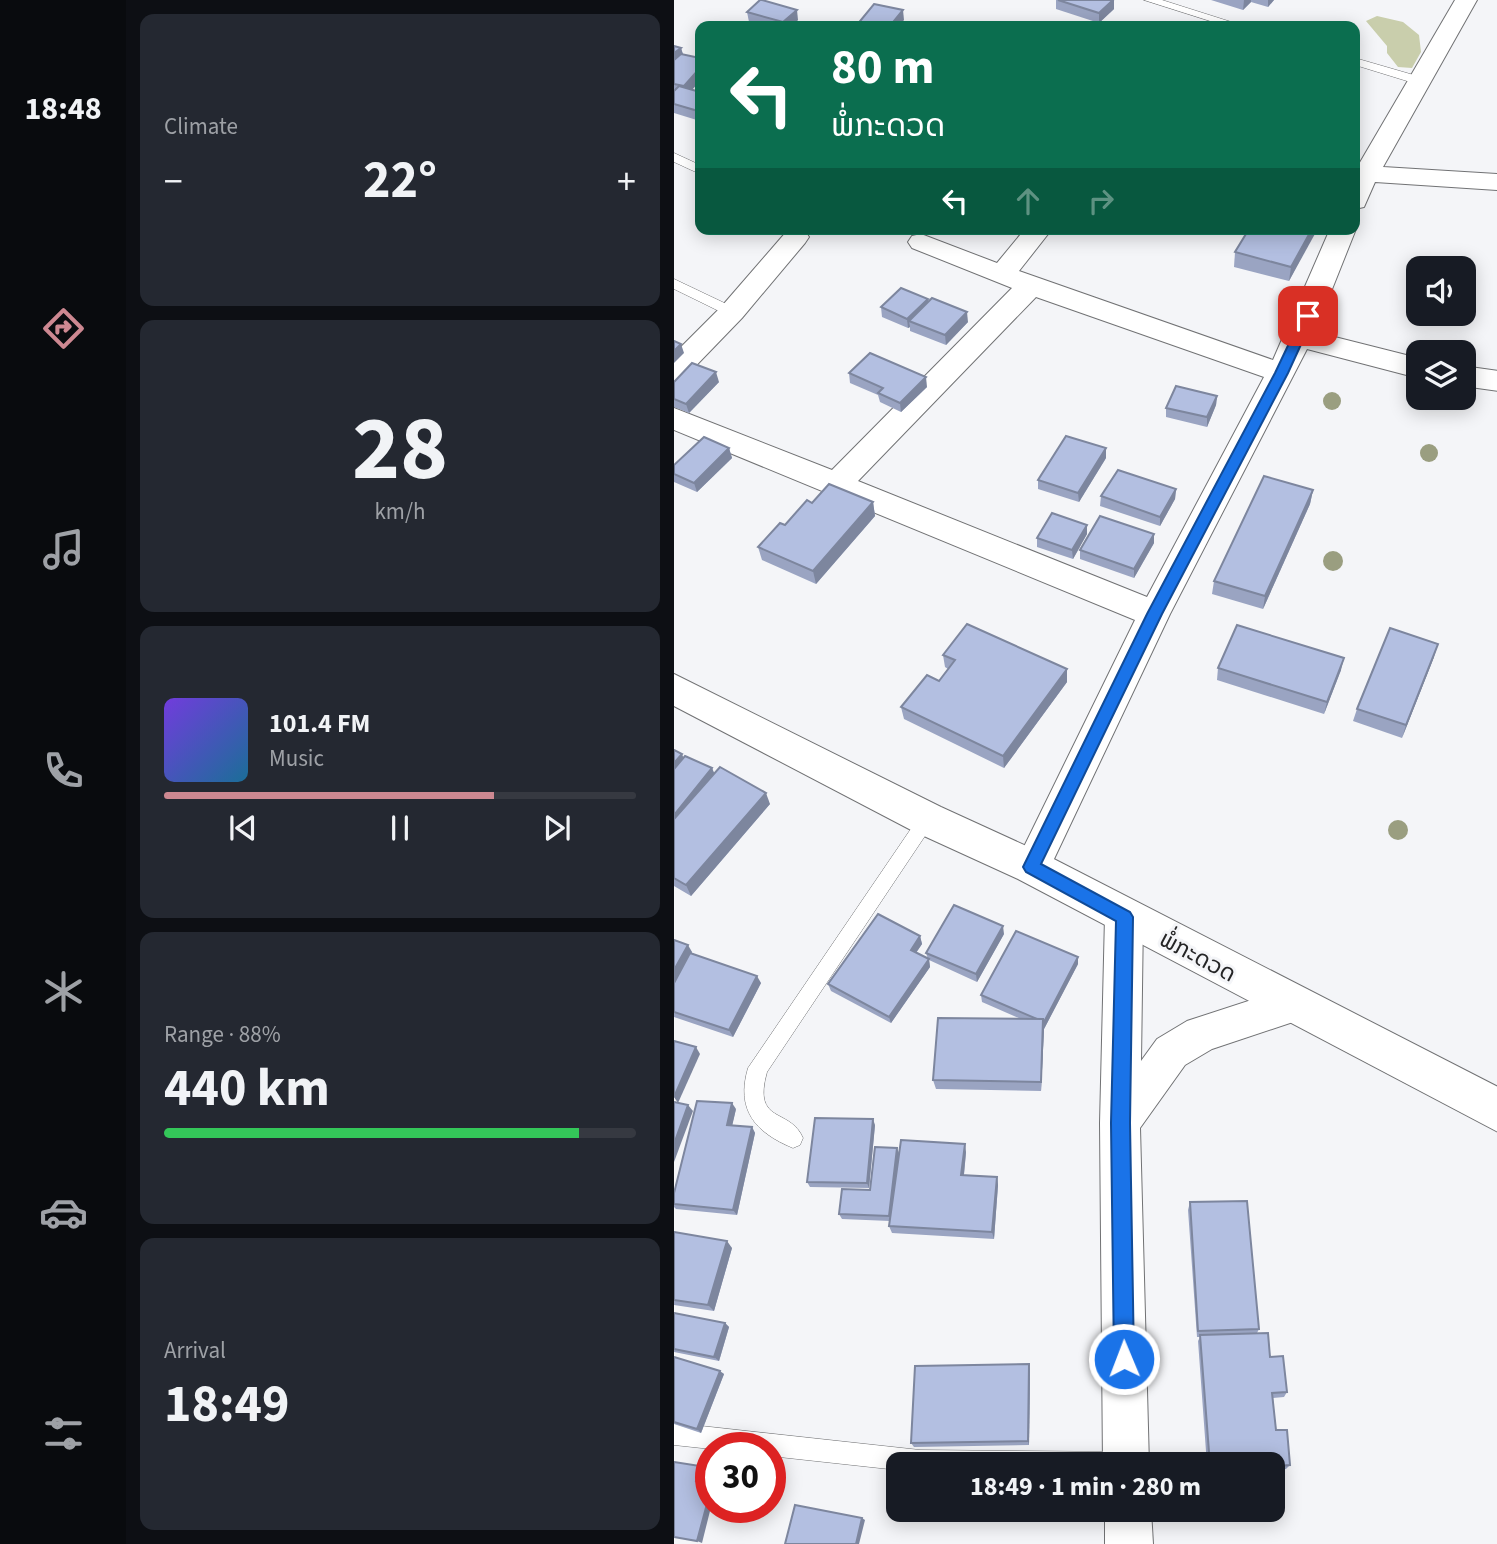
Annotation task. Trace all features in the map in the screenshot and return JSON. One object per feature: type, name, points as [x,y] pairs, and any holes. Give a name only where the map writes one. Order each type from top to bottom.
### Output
[{"type":"main road","name":"ພໍ່ກະດວດ","points":[[674,689],[927,819],[1032,867],[1497,1111]]},
{"type":"street","points":[[1360,189],[1466,0]]},
{"type":"street","points":[[1366,174],[1497,182]]},
{"type":"street","points":[[1002,275],[1034,235]]},
{"type":"street","points":[[1032,867],[1155,614],[1299,337],[1341,235]]},
{"type":"street","points":[[674,371],[732,313],[796,237]]},
{"type":"street","points":[[921,242],[1002,275],[1281,373]]},
{"type":"street","points":[[837,484],[1032,284]]},
{"type":"street","points":[[1299,337],[1406,366]]},
{"type":"street","points":[[1476,378],[1497,381]]},
{"type":"street","points":[[674,418],[1155,614]]},
{"type":"street","points":[[1124,917],[1120,1123],[1126,1452]]},
{"type":"street","points":[[1120,1123],[1171,1052],[1201,1034],[1291,1004]]},
{"type":"street","points":[[1128,1522],[1129,1544]]},
{"type":"lane","points":[[1150,0],[1221,21]]},
{"type":"lane","points":[[1360,63],[1420,81]]},
{"type":"lane","points":[[674,157],[695,168]]},
{"type":"lane","points":[[674,283],[732,313]]},
{"type":"lane","points":[[793,1138],[757,1112],[750,1092],[758,1068],[927,819]]},
{"type":"lane","points":[[674,1434],[886,1457]]},
{"type":"green space","points":[[1377,16],[1403,22],[1419,35],[1421,52],[1412,68],[1398,67],[1387,53],[1387,46],[1366,21]]},
{"type":"building","points":[[760,0],[797,10],[784,21],[747,12]]},
{"type":"building","points":[[1058,0],[1113,0],[1099,13]]},
{"type":"building","points":[[874,4],[903,10],[894,21],[860,21]]},
{"type":"building","points":[[681,54],[695,57],[695,74],[684,86],[674,84],[674,60]]},
{"type":"building","points":[[679,86],[695,91],[695,110],[674,104],[674,91]]},
{"type":"building","points":[[1245,235],[1309,235],[1291,267],[1235,252]]},
{"type":"building","points":[[901,288],[928,299],[907,319],[881,307]]},
{"type":"building","points":[[932,298],[967,312],[945,335],[909,321]]},
{"type":"building","points":[[674,341],[681,344],[674,351]]},
{"type":"building","points":[[870,353],[926,377],[900,403],[878,393],[883,388],[849,373]]},
{"type":"building","points":[[692,363],[716,372],[686,404],[674,399],[674,382]]},
{"type":"building","points":[[1176,386],[1217,396],[1207,417],[1166,408]]},
{"type":"building","points":[[1066,436],[1106,448],[1078,493],[1038,480]]},
{"type":"building","points":[[704,437],[729,448],[694,483],[674,474],[674,465]]},
{"type":"building","points":[[1118,470],[1176,489],[1160,517],[1101,496]]},
{"type":"building","points":[[1264,476],[1313,490],[1265,596],[1214,581]]},
{"type":"building","points":[[829,484],[873,502],[813,571],[758,547],[780,523],[785,525],[807,500],[812,503]]},
{"type":"building","points":[[1052,513],[1087,525],[1072,550],[1037,538]]},
{"type":"building","points":[[1100,516],[1154,534],[1134,569],[1080,550]]},
{"type":"building","points":[[967,624],[1067,669],[1003,756],[901,707],[927,675],[939,681],[955,660],[943,655]]},
{"type":"building","points":[[1237,625],[1344,658],[1327,702],[1218,668]]},
{"type":"building","points":[[1390,628],[1438,644],[1406,725],[1357,709]]},
{"type":"building","points":[[674,750],[682,754],[674,763]]},
{"type":"building","points":[[685,756],[712,768],[674,815],[674,769]]},
{"type":"building","points":[[720,767],[766,793],[686,885],[674,878],[674,819]]},
{"type":"building","points":[[954,905],[1003,926],[976,974],[926,953]]},
{"type":"building","points":[[878,914],[920,936],[911,950],[929,959],[889,1017],[828,984]]},
{"type":"building","points":[[1016,931],[1078,957],[1044,1022],[1043,1019],[1037,1019],[981,995]]},
{"type":"building","points":[[674,940],[688,945],[674,970]]},
{"type":"building","points":[[690,953],[757,976],[729,1030],[674,1012],[674,983]]},
{"type":"building","points":[[938,1018],[1043,1019],[1041,1082],[933,1080]]},
{"type":"building","points":[[674,1041],[696,1047],[674,1097]]},
{"type":"building","points":[[697,1101],[732,1103],[727,1125],[752,1127],[733,1210],[674,1204],[674,1193]]},
{"type":"building","points":[[674,1102],[688,1105],[674,1144]]},
{"type":"building","points":[[815,1118],[873,1119],[867,1183],[807,1182]]},
{"type":"building","points":[[901,1140],[965,1144],[961,1175],[997,1177],[992,1232],[889,1226]]},
{"type":"building","points":[[875,1147],[897,1148],[889,1216],[839,1214],[842,1189],[870,1190]]},
{"type":"building","points":[[1247,1201],[1259,1329],[1198,1331],[1190,1202]]},
{"type":"building","points":[[674,1232],[727,1241],[708,1305],[674,1300]]},
{"type":"building","points":[[674,1313],[725,1323],[714,1357],[674,1349]]},
{"type":"building","points":[[1268,1333],[1270,1357],[1283,1356],[1287,1392],[1272,1393],[1276,1430],[1287,1430],[1290,1465],[1285,1465],[1285,1452],[1209,1452],[1200,1335]]},
{"type":"building","points":[[674,1357],[720,1371],[697,1429],[674,1422]]},
{"type":"building","points":[[1029,1364],[1028,1441],[911,1443],[915,1366]]},
{"type":"building","points":[[674,1462],[695,1465],[695,1523],[702,1523],[697,1541],[674,1537]]},
{"type":"building","points":[[795,1505],[862,1518],[856,1544],[785,1544]]},
{"type":"route","points":[[1124,1359],[1120,1123],[1124,917],[1032,867],[1155,614],[1308,316]]}]
